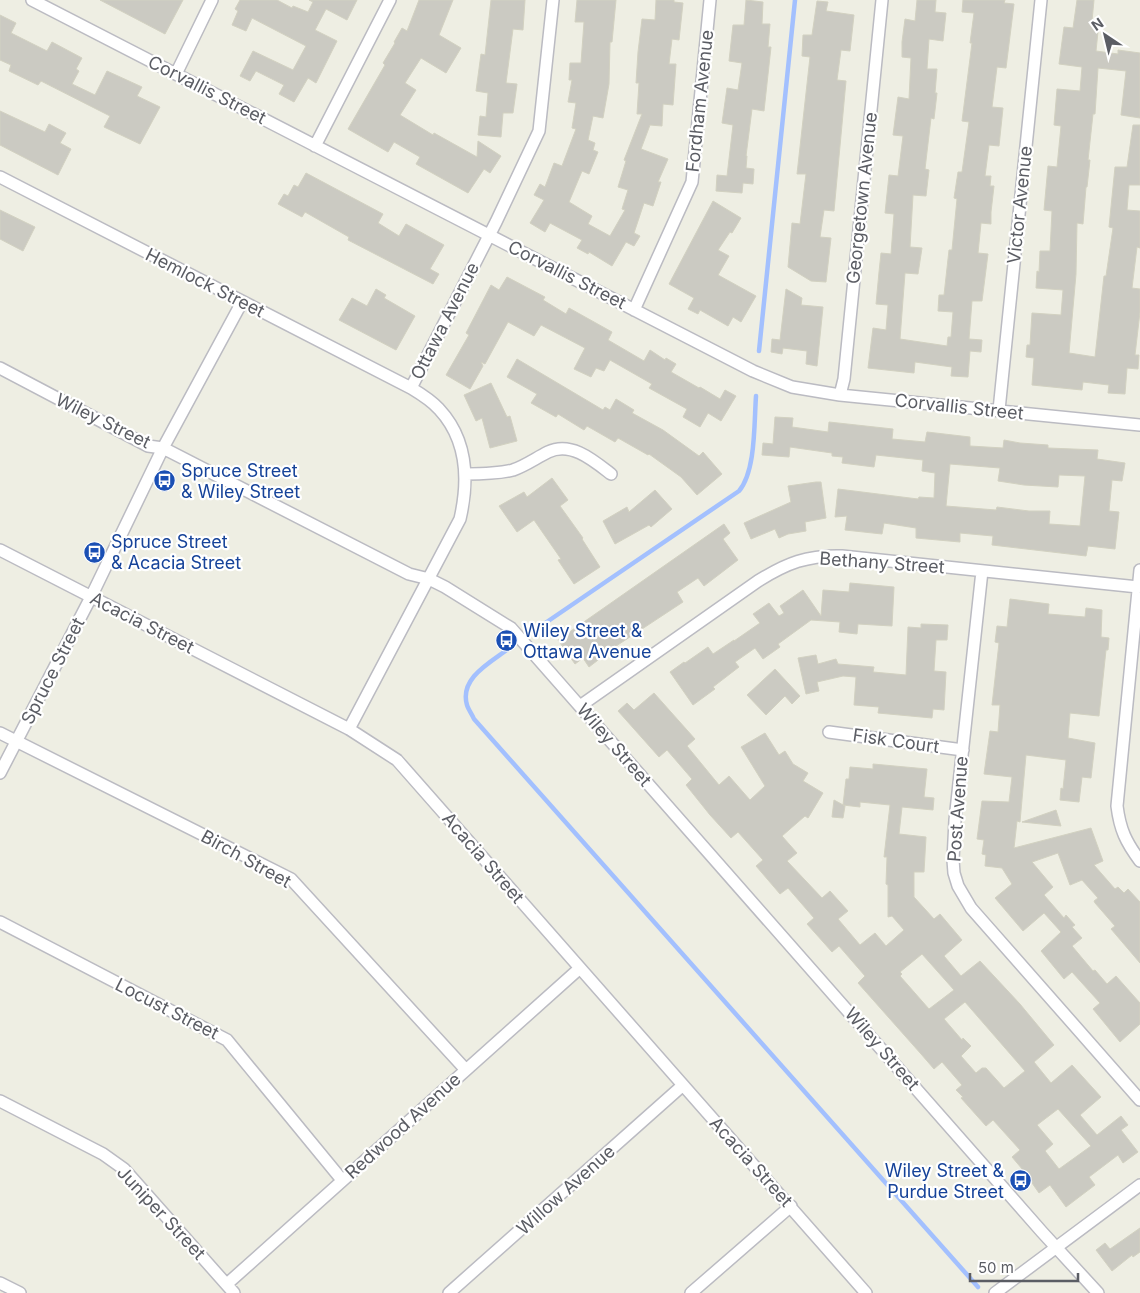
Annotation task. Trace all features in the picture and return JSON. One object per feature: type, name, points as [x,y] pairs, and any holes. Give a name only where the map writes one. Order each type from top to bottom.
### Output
[{"type":"street","points":[[176,74],[212,0]]},
{"type":"street","points":[[314,146],[390,0]]},
{"type":"street","name":"Ottawa Avenue","points":[[349,729],[460,518],[465,498],[466,474],[455,433],[448,421],[431,401],[411,388],[489,236],[539,131],[553,0]]},
{"type":"street","name":"Fordham Avenue","points":[[634,310],[692,182],[710,0]]},
{"type":"street","name":"Georgetown Avenue","points":[[840,395],[844,379],[882,0]]},
{"type":"street","name":"Victor Avenue","points":[[999,410],[1041,0]]},
{"type":"street","name":"Corvallis Street","points":[[34,1],[777,382],[806,390],[840,395],[1140,425]]},
{"type":"street","name":"Hemlock Street","points":[[0,177],[411,388]]},
{"type":"street","name":"Spruce Street","points":[[0,774],[91,597],[163,448],[242,302]]},
{"type":"street","name":"Wiley Street","points":[[0,368],[148,446],[163,448],[409,574],[429,579],[511,628],[1098,1293]]},
{"type":"street","points":[[466,474],[499,473],[513,470],[549,451],[567,448],[586,456],[610,474]]},
{"type":"street","name":"Acacia Street","points":[[0,550],[349,729],[397,760],[866,1293]]},
{"type":"street","name":"Bethany Street","points":[[580,706],[751,585],[774,571],[802,559],[816,556],[842,556],[1138,586]]},
{"type":"street","points":[[1140,570],[1117,806],[1121,830],[1125,840],[1140,861]]},
{"type":"street","name":"Post Avenue","points":[[982,571],[963,750],[953,860],[954,873],[963,897],[1140,1100]]},
{"type":"street","name":"Birch Street","points":[[0,732],[290,879],[466,1070]]},
{"type":"street","name":"Fisk Court","points":[[829,732],[963,750]]},
{"type":"street","name":"Locust Street","points":[[0,922],[227,1040],[342,1180]]},
{"type":"street","name":"Redwood Avenue","points":[[230,1289],[342,1180],[580,968]]},
{"type":"street","name":"Willow Avenue","points":[[449,1293],[682,1086]]},
{"type":"street","name":"Juniper Street","points":[[0,1101],[103,1154],[124,1169],[230,1289]]},
{"type":"street","points":[[995,1293],[1140,1185]]},
{"type":"street","points":[[691,1293],[790,1206]]},
{"type":"street","points":[[0,1283],[20,1293]]},
{"type":"building","points":[[100,0],[183,0],[165,34]]},
{"type":"building","points":[[240,0],[277,0],[292,8],[293,6],[308,12],[313,2],[309,0],[357,0],[347,20],[326,9],[315,30],[337,41],[316,83],[308,78],[294,102],[279,94],[284,85],[256,71],[250,81],[240,76],[253,51],[293,70],[306,46],[252,18],[246,31],[232,25],[238,11],[235,9]]},
{"type":"building","points":[[419,0],[453,0],[439,35],[461,48],[446,73],[421,58],[405,83],[416,90],[400,115],[433,135],[434,133],[477,157],[478,141],[501,156],[490,173],[484,169],[468,193],[416,164],[420,157],[394,142],[388,152],[348,129],[385,65],[383,63],[402,28],[407,31]]},
{"type":"building","points":[[491,0],[525,0],[523,30],[513,29],[506,83],[517,84],[513,113],[503,113],[501,137],[478,135],[480,116],[486,117],[488,93],[476,91],[481,54],[485,55]]},
{"type":"building","points":[[577,0],[616,0],[612,42],[610,42],[609,84],[603,118],[593,116],[588,140],[595,143],[593,150],[598,152],[589,174],[582,171],[569,202],[592,216],[588,224],[610,236],[625,210],[622,209],[628,190],[618,187],[626,161],[624,160],[642,114],[637,114],[639,83],[636,83],[642,19],[655,20],[656,0],[674,0],[674,2],[683,3],[679,40],[672,39],[669,64],[676,64],[673,105],[663,104],[662,126],[650,125],[641,149],[668,159],[658,182],[661,182],[653,206],[644,203],[634,233],[640,236],[634,246],[626,242],[612,266],[589,252],[588,254],[577,248],[582,240],[550,223],[545,232],[530,223],[544,200],[534,195],[540,184],[545,187],[554,163],[562,166],[576,129],[572,128],[576,103],[568,102],[572,80],[569,80],[570,63],[581,63],[584,22],[575,22]]},
{"type":"building","points":[[746,0],[763,2],[762,24],[770,24],[768,47],[771,47],[764,111],[752,109],[746,168],[754,169],[753,184],[743,183],[742,193],[716,191],[717,175],[727,176],[733,125],[722,123],[727,88],[738,90],[742,63],[729,61],[733,25],[744,25]]},
{"type":"building","points":[[917,0],[936,0],[935,12],[946,13],[943,41],[929,39],[927,69],[937,69],[935,93],[937,93],[934,119],[931,118],[925,169],[929,170],[926,196],[913,195],[910,247],[922,248],[918,274],[905,273],[900,339],[947,346],[948,337],[951,337],[953,312],[938,311],[939,295],[944,295],[949,250],[952,250],[957,199],[954,198],[958,172],[962,172],[969,122],[962,121],[974,13],[962,12],[963,0],[1005,0],[1004,3],[1014,4],[1006,68],[997,67],[992,107],[1003,108],[999,146],[989,145],[985,176],[991,176],[990,186],[994,186],[991,224],[981,223],[978,253],[988,254],[982,301],[972,301],[969,339],[982,340],[981,352],[970,351],[968,377],[951,376],[952,367],[915,362],[914,373],[868,368],[873,328],[886,330],[888,305],[876,304],[879,272],[881,253],[891,254],[894,214],[885,213],[889,175],[898,176],[903,136],[893,135],[898,97],[909,99],[911,58],[902,57],[902,42],[905,19],[915,21]]},
{"type":"building","points":[[1077,0],[1094,0],[1092,21],[1099,22],[1096,51],[1118,54],[1118,50],[1140,53],[1140,118],[1121,115],[1126,71],[1098,68],[1083,224],[1077,223],[1076,274],[1069,353],[1095,357],[1104,276],[1106,276],[1113,228],[1109,227],[1115,167],[1127,167],[1133,125],[1140,125],[1140,185],[1129,185],[1127,210],[1140,211],[1140,248],[1137,247],[1132,288],[1140,289],[1140,312],[1135,355],[1139,355],[1138,369],[1127,368],[1125,394],[1108,393],[1109,385],[1083,382],[1082,390],[1032,385],[1034,358],[1026,357],[1027,345],[1030,345],[1032,313],[1061,315],[1063,290],[1036,288],[1040,251],[1050,251],[1052,211],[1044,210],[1048,166],[1057,167],[1061,126],[1054,125],[1057,89],[1080,91],[1082,67],[1059,64],[1064,27],[1073,28]]},
{"type":"building","points":[[817,1],[828,2],[826,11],[854,15],[850,51],[841,50],[837,80],[846,81],[834,211],[824,210],[820,237],[831,238],[826,282],[811,281],[788,267],[792,223],[800,224],[806,174],[797,174],[810,57],[802,56],[803,35],[812,35]]},
{"type":"building","points":[[0,15],[16,23],[11,33],[47,51],[52,42],[82,58],[76,69],[79,71],[72,84],[95,95],[107,71],[142,87],[137,96],[160,107],[140,144],[104,127],[110,116],[41,81],[38,85],[9,71],[11,65],[0,60]]},
{"type":"building","points":[[0,111],[45,132],[49,124],[66,133],[60,143],[71,149],[58,175],[0,145]]},
{"type":"building","points":[[306,173],[383,214],[378,223],[399,236],[406,224],[444,245],[430,269],[439,274],[433,284],[348,240],[349,237],[305,212],[302,217],[278,204],[284,194],[288,196],[294,185],[298,187]]},
{"type":"building","points":[[713,201],[741,218],[718,250],[729,256],[718,275],[756,296],[741,322],[733,317],[728,326],[700,310],[698,314],[688,309],[694,298],[669,284]]},
{"type":"building","points":[[0,210],[35,227],[23,251],[0,239]]},
{"type":"building","points":[[507,277],[545,297],[543,300],[566,314],[569,308],[612,332],[608,340],[644,361],[650,350],[665,360],[666,358],[676,364],[671,372],[699,388],[720,399],[725,390],[736,396],[721,421],[708,413],[700,427],[683,417],[687,409],[649,388],[652,384],[610,360],[604,371],[596,368],[591,377],[574,369],[585,348],[541,325],[534,336],[508,322],[485,364],[481,362],[483,366],[470,389],[446,375],[469,335],[466,333],[491,285],[499,290]]},
{"type":"building","points":[[376,289],[386,295],[384,298],[415,316],[396,350],[339,320],[352,298],[367,306]]},
{"type":"building","points":[[786,289],[802,298],[801,305],[823,307],[817,366],[806,364],[807,351],[783,348],[782,354],[771,352],[772,339],[780,340]]},
{"type":"building","points":[[517,359],[603,410],[605,407],[610,410],[616,399],[634,410],[632,413],[663,430],[699,456],[703,452],[722,474],[697,495],[681,477],[649,454],[618,438],[615,442],[587,426],[584,430],[558,414],[556,417],[531,403],[537,394],[507,377]]},
{"type":"building","points":[[491,383],[507,417],[510,416],[517,441],[490,448],[482,418],[476,421],[464,395]]},
{"type":"building","points":[[775,417],[793,418],[792,427],[828,432],[829,422],[893,429],[892,439],[925,442],[927,432],[970,437],[970,446],[1003,448],[1004,440],[1048,445],[1048,448],[1098,450],[1097,459],[1125,463],[1122,481],[1112,480],[1109,511],[1119,512],[1115,549],[1088,546],[1086,556],[992,545],[993,536],[960,533],[960,542],[916,538],[916,528],[884,523],[882,534],[845,530],[847,516],[835,517],[838,489],[918,499],[919,497],[934,498],[935,473],[922,471],[923,460],[876,455],[874,467],[842,463],[843,457],[832,456],[832,453],[790,447],[789,457],[762,455],[763,443],[773,444]],"holes":[[[950,464],[1000,468],[998,481],[1024,485],[1058,487],[1059,475],[1085,476],[1080,526],[1049,524],[1050,511],[1029,511],[997,507],[996,510],[946,506]]]},
{"type":"building","points":[[552,478],[568,500],[560,506],[583,538],[600,567],[574,584],[558,560],[561,559],[534,520],[517,532],[499,506],[524,492],[527,497]]},
{"type":"building","points":[[821,482],[826,518],[805,522],[806,531],[788,534],[779,538],[775,529],[751,539],[744,523],[791,502],[788,486]]},
{"type":"building","points":[[655,490],[672,509],[651,527],[649,525],[615,544],[603,521],[627,507],[629,512]]},
{"type":"building","points":[[724,524],[730,533],[723,539],[738,560],[704,586],[698,578],[677,592],[683,602],[601,656],[589,667],[583,658],[575,664],[558,640]]},
{"type":"building","points":[[850,583],[894,587],[892,626],[858,624],[857,634],[839,632],[840,622],[811,620],[778,644],[780,647],[763,659],[755,648],[735,662],[739,667],[713,687],[715,689],[693,705],[670,672],[708,647],[713,654],[760,623],[753,614],[769,603],[779,616],[784,613],[780,606],[803,590],[821,616],[823,590],[849,592]]},
{"type":"building","points":[[1010,599],[1049,604],[1048,614],[1085,617],[1086,608],[1102,610],[1101,637],[1109,638],[1099,716],[1070,713],[1068,738],[1095,743],[1091,778],[1082,777],[1079,802],[1060,800],[1066,760],[1026,755],[1020,822],[1017,821],[1014,848],[1091,828],[1103,861],[1094,865],[1115,889],[1118,887],[1124,893],[1128,889],[1140,902],[1140,963],[1111,929],[1115,926],[1095,903],[1094,901],[1098,898],[1082,880],[1070,885],[1058,853],[1032,862],[1053,887],[1044,895],[1064,918],[1066,915],[1075,925],[1072,927],[1082,938],[1072,946],[1107,984],[1116,976],[1140,1003],[1140,1024],[1120,1042],[1093,1009],[1100,1003],[1072,972],[1064,979],[1041,951],[1061,932],[1044,913],[1023,931],[995,898],[1012,884],[1002,868],[985,866],[986,855],[982,854],[984,840],[977,839],[982,801],[1009,802],[1012,777],[984,774],[990,731],[998,732],[1000,705],[992,705],[999,643],[995,642],[997,626],[1007,627]]},
{"type":"building","points":[[921,624],[948,625],[947,640],[936,640],[934,671],[946,672],[944,710],[933,709],[932,718],[878,713],[879,707],[854,705],[856,677],[843,676],[817,682],[819,691],[806,694],[798,658],[816,655],[818,664],[836,659],[838,664],[874,667],[873,672],[906,675],[908,627],[921,628]]},
{"type":"building","points":[[775,669],[800,696],[792,704],[785,696],[766,715],[747,695]]},
{"type":"building","points":[[654,693],[695,739],[687,746],[719,785],[729,776],[750,800],[765,786],[741,747],[765,733],[779,755],[785,751],[793,764],[808,773],[803,781],[823,793],[808,818],[805,816],[782,836],[797,853],[787,861],[822,898],[830,891],[848,911],[838,919],[860,945],[875,933],[886,946],[904,930],[892,916],[888,917],[887,857],[884,857],[890,805],[860,802],[860,807],[843,805],[846,779],[849,779],[850,767],[873,769],[873,764],[927,769],[924,797],[934,798],[933,810],[902,807],[899,834],[926,837],[924,872],[914,872],[914,897],[934,919],[940,914],[962,940],[944,956],[961,976],[980,961],[1020,1004],[1054,1045],[1034,1062],[1051,1083],[1072,1065],[1101,1097],[1080,1115],[1097,1135],[1121,1116],[1128,1125],[1121,1130],[1138,1152],[1123,1163],[1118,1155],[1089,1177],[1095,1185],[1066,1207],[1050,1185],[1039,1193],[1033,1182],[1012,1157],[1020,1150],[993,1120],[986,1126],[961,1098],[963,1097],[956,1090],[962,1085],[942,1062],[934,1069],[858,983],[865,976],[839,946],[832,952],[807,924],[814,918],[788,888],[780,894],[756,866],[763,860],[738,832],[731,838],[710,815],[686,785],[692,779],[667,750],[659,757],[618,711],[627,703],[634,710]],"holes":[[[922,954],[954,990],[929,1009],[900,976],[902,974],[900,972]],[[965,1002],[1025,1071],[1004,1088],[986,1068],[982,1068],[976,1073],[961,1056],[971,1046],[963,1038],[962,1040],[944,1019]],[[1058,1109],[1091,1146],[1059,1169],[1045,1151],[1053,1144],[1037,1125]]]},
{"type":"building","points":[[834,800],[845,806],[843,818],[832,817]]},
{"type":"building","points":[[1056,810],[1061,826],[1022,822]]},
{"type":"building","points":[[1140,1228],[1140,1252],[1133,1257],[1132,1255],[1112,1271],[1096,1250],[1105,1243],[1110,1249]]},
{"type":"waterway","points":[[759,351],[795,0]]},
{"type":"waterway","points":[[535,630],[739,491],[749,472],[756,396]]},
{"type":"waterway","points":[[508,649],[485,665],[472,679],[468,687],[466,695],[467,705],[474,719],[978,1287]]},
{"type":"place","name":"Spruce Street & Wiley Street","points":[[165,481]]},
{"type":"place","name":"Spruce Street & Acacia Street","points":[[95,552]]},
{"type":"place","name":"Wiley Street & Ottawa Avenue","points":[[507,641]]},
{"type":"place","name":"Wiley Street & Purdue Street","points":[[1020,1181]]}]
